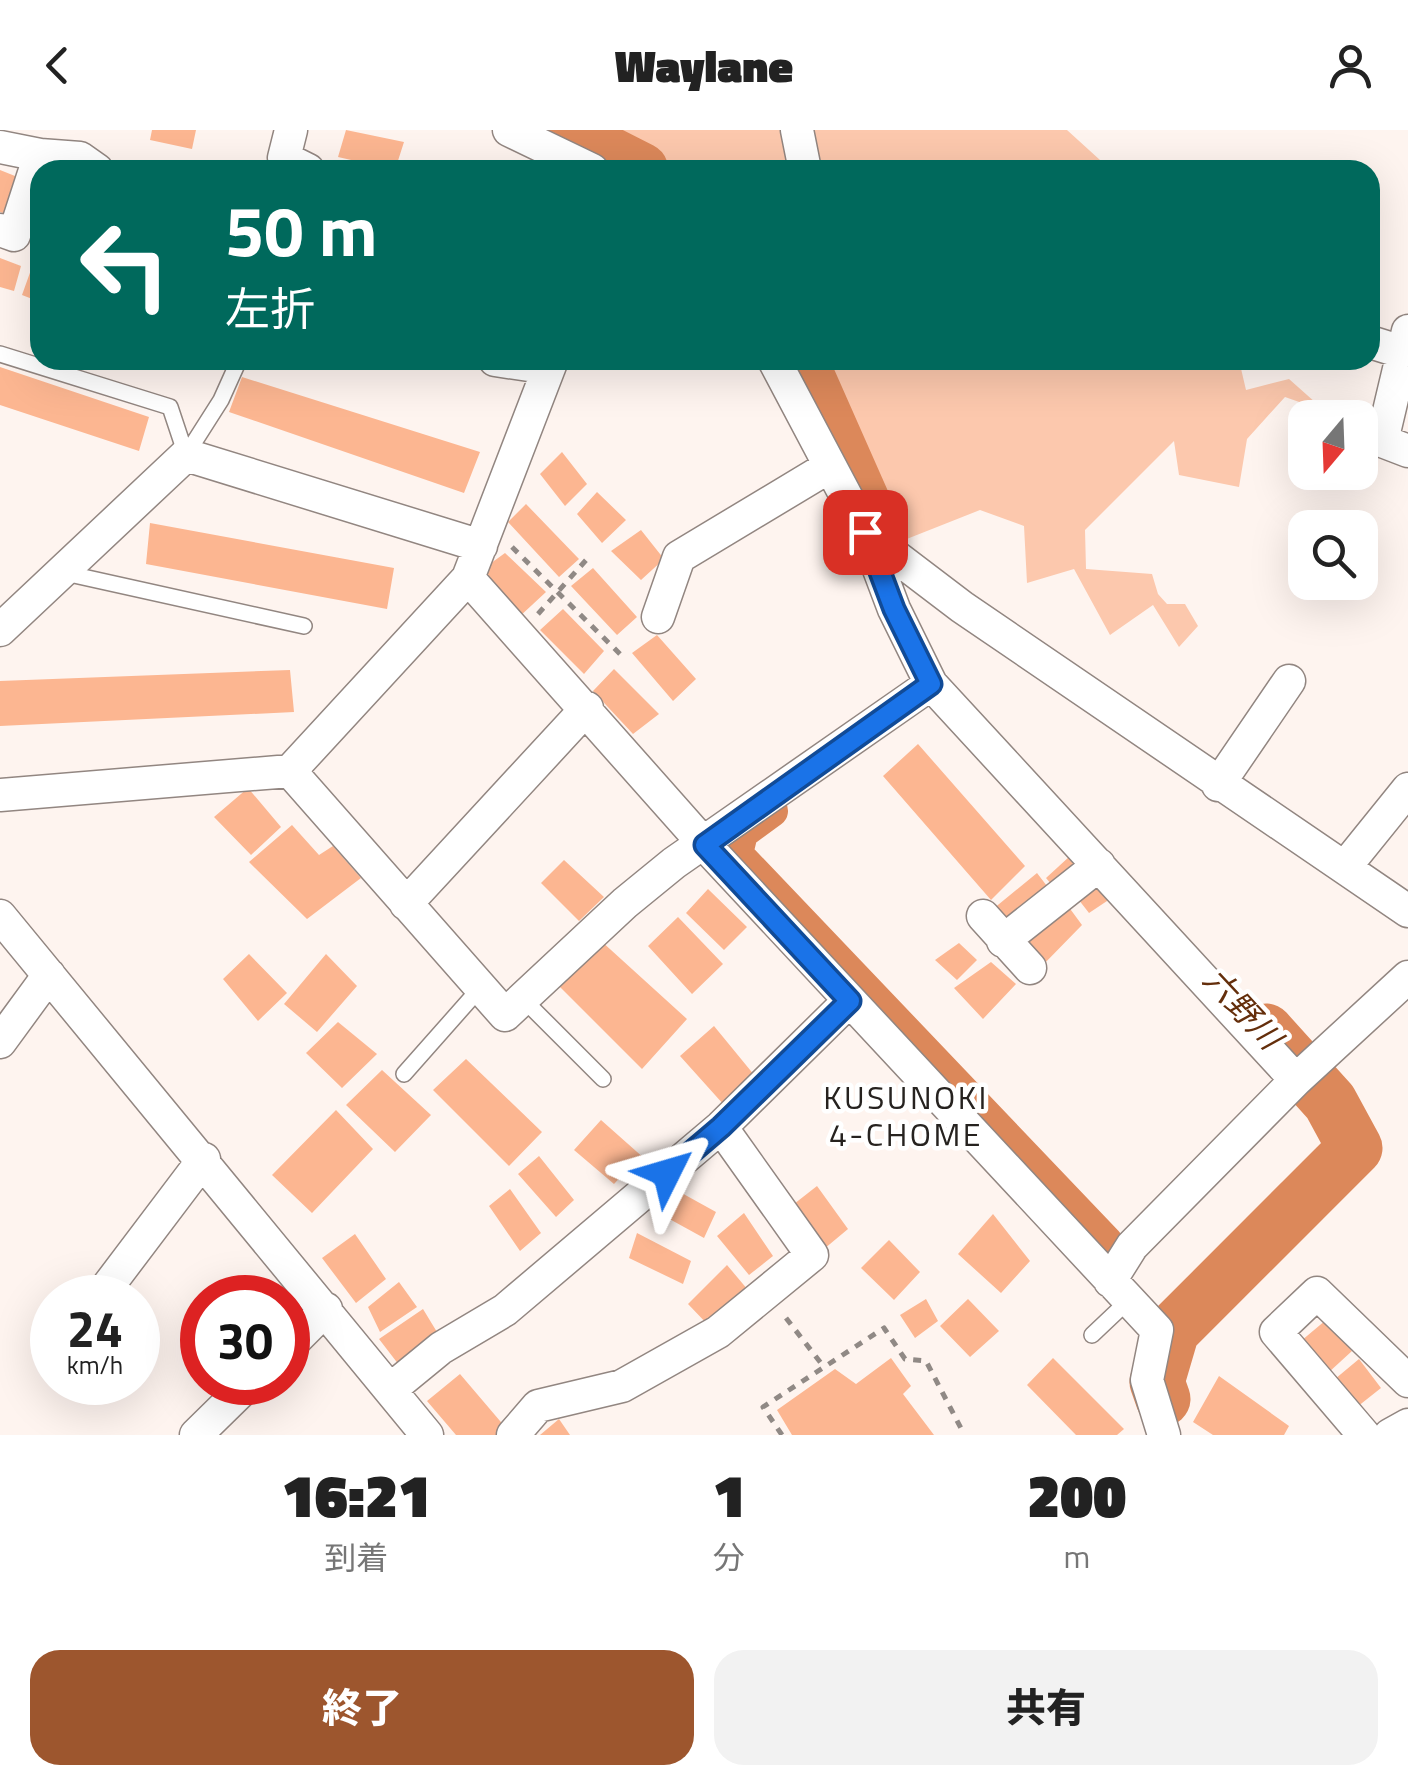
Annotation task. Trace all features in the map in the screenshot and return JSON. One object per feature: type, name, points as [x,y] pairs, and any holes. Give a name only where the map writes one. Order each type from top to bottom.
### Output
[{"type":"street","points":[[288,160],[284,158],[291,130]]},
{"type":"street","points":[[509,130],[570,160]]},
{"type":"street","points":[[797,130],[803,160]]},
{"type":"street","points":[[0,147],[83,160]]},
{"type":"street","points":[[38,160],[40,155]]},
{"type":"street","points":[[0,230],[14,234],[30,185]]},
{"type":"street","points":[[1380,342],[1405,341],[1382,441],[1408,451]]},
{"type":"street","points":[[0,795],[290,771],[495,546],[548,370]]},
{"type":"street","points":[[779,370],[827,468],[865,532],[894,609],[931,684],[1098,865],[1304,1075]]},
{"type":"street","points":[[0,630],[186,455],[495,546]]},
{"type":"street","points":[[658,616],[679,558],[827,468]]},
{"type":"street","points":[[865,532],[962,606],[1218,785],[1406,904]]},
{"type":"street","points":[[468,578],[705,845],[1156,1330],[1147,1380],[1164,1435]]},
{"type":"street","points":[[1218,785],[1289,680]]},
{"type":"street","points":[[290,771],[505,1014],[625,902],[931,684]]},
{"type":"street","points":[[406,904],[587,708]]},
{"type":"street","points":[[1345,867],[1408,789]]},
{"type":"street","points":[[1030,968],[993,928],[1098,865]]},
{"type":"street","points":[[0,916],[204,1159],[427,1435]]},
{"type":"street","points":[[0,1042],[49,975]]},
{"type":"street","points":[[1120,1290],[1132,1246],[1408,977]]},
{"type":"street","points":[[391,1389],[441,1348],[506,1310],[721,1127],[850,1001]]},
{"type":"street","points":[[513,1435],[538,1406],[622,1386],[718,1332],[812,1255],[721,1127]]},
{"type":"street","points":[[116,1275],[204,1159]]},
{"type":"street","points":[[1364,1435],[1276,1332],[1317,1294],[1408,1382]]},
{"type":"street","points":[[310,1325],[326,1309]]},
{"type":"street","points":[[196,1435],[227,1405]]},
{"type":"street","points":[[1390,1435],[1408,1425]]},
{"type":"lane","points":[[0,354],[30,363]]},
{"type":"lane","points":[[52,370],[170,406],[186,455]]},
{"type":"lane","points":[[186,455],[221,400],[234,370]]},
{"type":"lane","points":[[65,572],[304,626]]},
{"type":"lane","points":[[404,1074],[481,987]]},
{"type":"lane","points":[[522,998],[603,1079]]},
{"type":"lane","points":[[1092,1335],[1120,1290]]},
{"type":"path","points":[[495,546],[556,594],[620,654]]},
{"type":"path","points":[[520,634],[587,559]]},
{"type":"path","points":[[766,1293],[824,1367]]},
{"type":"path","points":[[782,1435],[762,1407],[884,1328],[905,1359],[926,1360],[964,1434]]},
{"type":"shaded area","points":[[563,130],[1067,130],[1100,160],[621,160]]},
{"type":"shaded area","points":[[806,370],[1241,370],[1246,390],[1289,379],[1313,400],[1285,397],[1247,439],[1239,487],[1179,475],[1174,441],[1085,530],[1086,569],[1152,574],[1158,594],[1167,604],[1185,604],[1198,626],[1179,647],[1153,605],[1110,635],[1074,569],[1027,583],[1024,526],[980,510],[884,548]]},
{"type":"building","points":[[152,130],[196,130],[192,149],[150,140]]},
{"type":"building","points":[[346,130],[404,142],[398,160],[338,157]]},
{"type":"building","points":[[0,170],[20,178],[6,214],[0,212]]},
{"type":"building","points":[[0,258],[21,266],[14,291],[0,287]]},
{"type":"building","points":[[30,273],[30,298],[22,295]]},
{"type":"building","points":[[0,367],[149,417],[139,451],[0,405]]},
{"type":"building","points":[[242,377],[480,452],[464,493],[229,412]]},
{"type":"building","points":[[562,452],[587,484],[565,506],[540,474]]},
{"type":"building","points":[[597,492],[626,520],[602,543],[577,514]]},
{"type":"building","points":[[526,504],[579,559],[559,577],[508,522]]},
{"type":"building","points":[[150,523],[394,568],[387,609],[146,564]]},
{"type":"building","points":[[641,530],[664,559],[641,580],[611,551]]},
{"type":"building","points":[[505,553],[546,592],[518,618],[476,574]]},
{"type":"building","points":[[593,568],[637,617],[617,635],[571,586]]},
{"type":"building","points":[[563,609],[604,651],[584,674],[540,630]]},
{"type":"building","points":[[657,635],[696,679],[673,701],[632,653]]},
{"type":"building","points":[[614,669],[659,714],[633,734],[593,691]]},
{"type":"building","points":[[290,670],[294,712],[0,726],[0,681]]},
{"type":"building","points":[[918,744],[1025,866],[991,900],[883,776]]},
{"type":"building","points":[[248,788],[281,827],[251,855],[214,817]]},
{"type":"building","points":[[292,825],[319,855],[333,846],[361,878],[307,919],[249,862]]},
{"type":"building","points":[[1070,856],[1084,869],[1057,891],[1046,878]]},
{"type":"building","points":[[564,860],[604,897],[579,921],[541,883]]},
{"type":"building","points":[[1037,873],[1050,890],[1005,927],[993,909]]},
{"type":"building","points":[[1095,879],[1110,899],[1089,913],[1075,895]]},
{"type":"building","points":[[708,889],[747,927],[724,950],[686,913]]},
{"type":"building","points":[[1068,906],[1082,925],[1041,967],[1022,944]]},
{"type":"building","points":[[678,917],[723,964],[692,994],[648,946]]},
{"type":"building","points":[[600,940],[687,1019],[642,1069],[558,985]]},
{"type":"building","points":[[959,943],[977,960],[957,980],[935,960]]},
{"type":"building","points":[[249,954],[287,993],[258,1021],[223,979]]},
{"type":"building","points":[[326,954],[357,986],[317,1032],[284,1004]]},
{"type":"building","points":[[991,962],[1016,984],[983,1019],[954,988]]},
{"type":"building","points":[[338,1022],[377,1054],[342,1088],[306,1053]]},
{"type":"building","points":[[714,1026],[755,1076],[724,1105],[680,1056]]},
{"type":"building","points":[[466,1059],[542,1132],[509,1166],[433,1090]]},
{"type":"building","points":[[382,1070],[431,1115],[395,1152],[346,1105]]},
{"type":"building","points":[[336,1110],[373,1149],[312,1213],[272,1175]]},
{"type":"building","points":[[601,1120],[654,1167],[637,1183],[626,1171],[614,1184],[574,1150]]},
{"type":"building","points":[[539,1156],[574,1200],[556,1217],[518,1174]]},
{"type":"building","points":[[817,1186],[848,1229],[824,1249],[794,1204]]},
{"type":"building","points":[[510,1189],[541,1233],[520,1251],[489,1206]]},
{"type":"building","points":[[678,1191],[716,1212],[704,1238],[664,1216]]},
{"type":"building","points":[[744,1213],[773,1256],[749,1275],[717,1236]]},
{"type":"building","points":[[993,1214],[1030,1261],[1001,1293],[958,1254]]},
{"type":"building","points":[[637,1233],[691,1261],[683,1284],[629,1258]]},
{"type":"building","points":[[355,1234],[386,1279],[356,1303],[322,1258]]},
{"type":"building","points":[[889,1240],[920,1272],[894,1300],[861,1268]]},
{"type":"building","points":[[727,1265],[748,1290],[710,1327],[688,1304]]},
{"type":"building","points":[[399,1282],[417,1307],[380,1332],[368,1307]]},
{"type":"building","points":[[926,1299],[938,1321],[915,1338],[900,1315]]},
{"type":"building","points":[[968,1299],[999,1331],[970,1357],[940,1326]]},
{"type":"building","points":[[423,1309],[440,1337],[399,1365],[379,1339]]},
{"type":"building","points":[[1326,1320],[1352,1351],[1328,1373],[1301,1341]]},
{"type":"building","points":[[891,1358],[911,1386],[903,1394],[934,1435],[792,1435],[777,1410],[835,1369],[856,1384]]},
{"type":"building","points":[[1053,1358],[1124,1429],[1117,1435],[1076,1435],[1027,1385]]},
{"type":"building","points":[[1359,1359],[1381,1388],[1357,1407],[1335,1379]]},
{"type":"building","points":[[460,1374],[506,1428],[498,1435],[456,1435],[427,1401]]},
{"type":"building","points":[[1219,1376],[1289,1426],[1284,1435],[1213,1435],[1193,1422]]},
{"type":"building","points":[[559,1419],[570,1435],[540,1435]]},
{"type":"waterway","name":"六野川","points":[[562,130],[621,160]]},
{"type":"waterway","name":"六野川","points":[[804,370],[865,507]]},
{"type":"waterway","points":[[772,811],[742,833],[737,854],[1107,1242]]},
{"type":"waterway","name":"六野川","points":[[1163,1399],[1157,1382],[1172,1331],[1355,1148],[1330,1102],[1266,1031]]},
{"type":"district","name":"KUSUNOKI 4-CHOME","points":[[906,1116]]},
{"type":"route","points":[[667,1173],[721,1127],[850,1001],[705,845],[931,684],[894,609],[865,532]]}]
